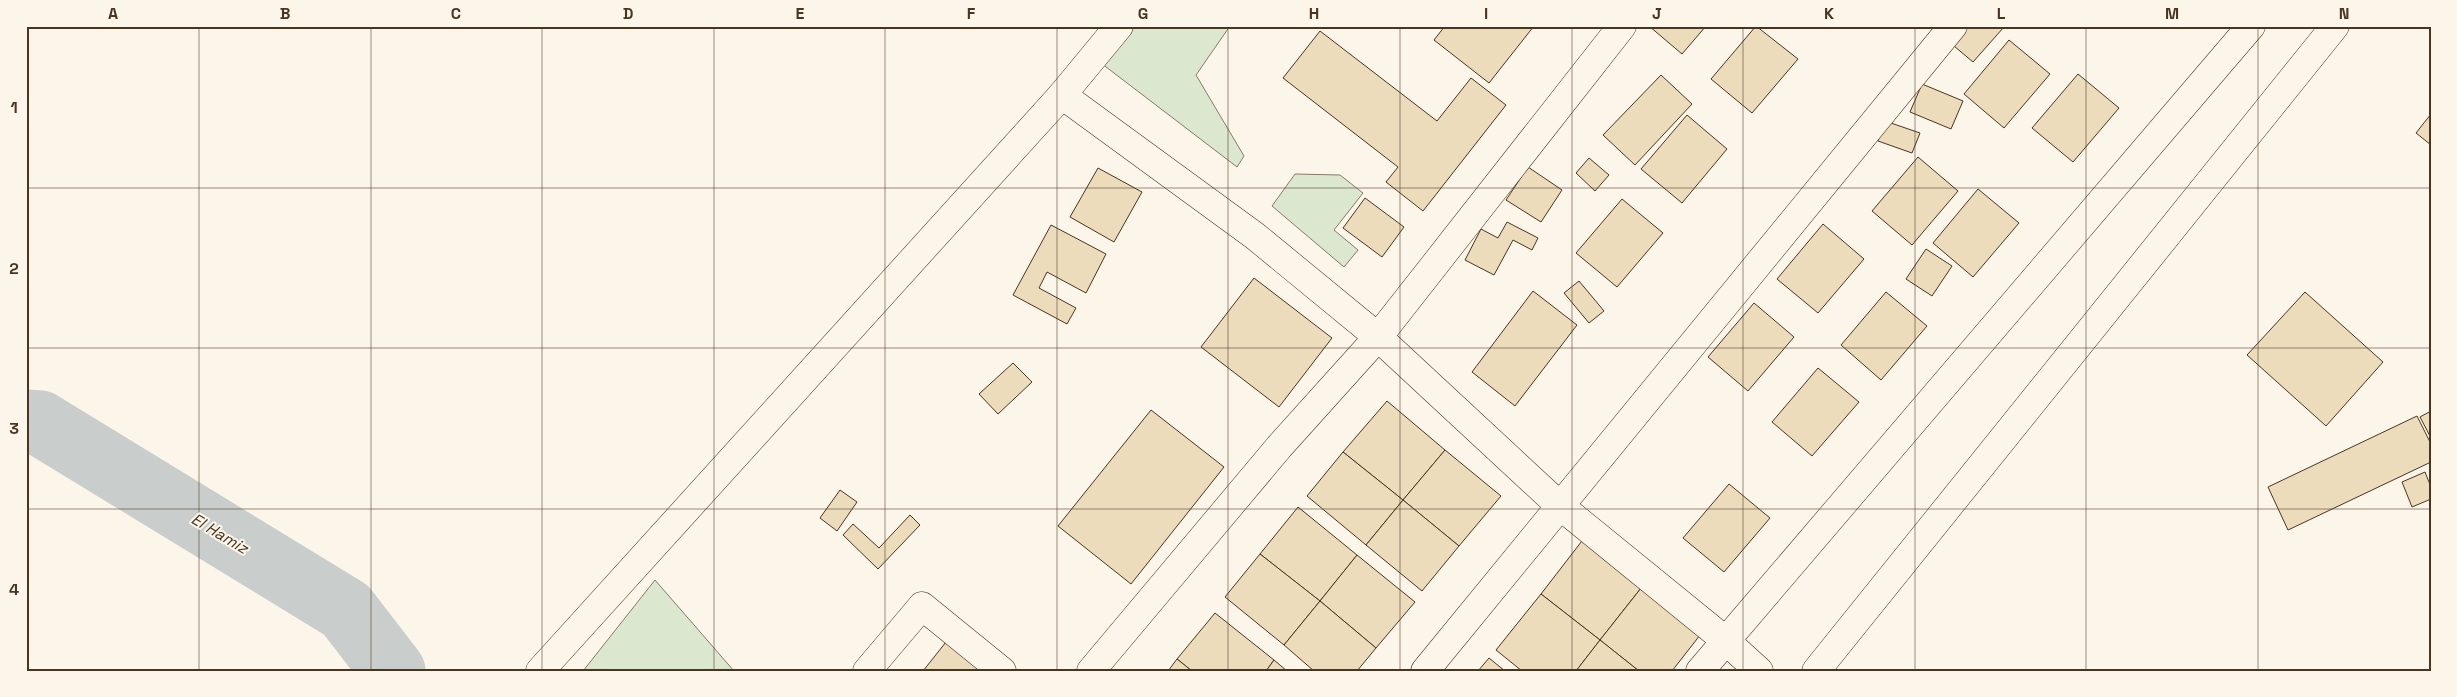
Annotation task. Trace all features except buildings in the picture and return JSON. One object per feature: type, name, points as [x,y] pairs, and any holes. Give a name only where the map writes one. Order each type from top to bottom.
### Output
[{"type":"street","points":[[540,671],[1062,94],[1119,26]]},
{"type":"street","points":[[1091,671],[1279,447],[1378,337],[1622,26]]},
{"type":"street","points":[[1425,671],[1953,26]]},
{"type":"street","points":[[1700,671],[2252,26]]},
{"type":"street","points":[[1816,671],[2335,26]]},
{"type":"street","points":[[1062,94],[1255,236],[1378,337],[1559,505],[1725,640],[1759,671]]},
{"type":"street","points":[[866,671],[922,606],[1002,671]]},
{"type":"green space","points":[[1120,26],[1230,26],[1196,75],[1244,156],[1237,167],[1093,57]]},
{"type":"green space","points":[[1295,174],[1340,175],[1363,193],[1334,230],[1358,250],[1344,267],[1272,206]]},
{"type":"green space","points":[[655,580],[734,671],[583,671]]},
{"type":"waterway","name":"El Hamiz","points":[[26,422],[40,423],[346,610],[393,671]]}]
